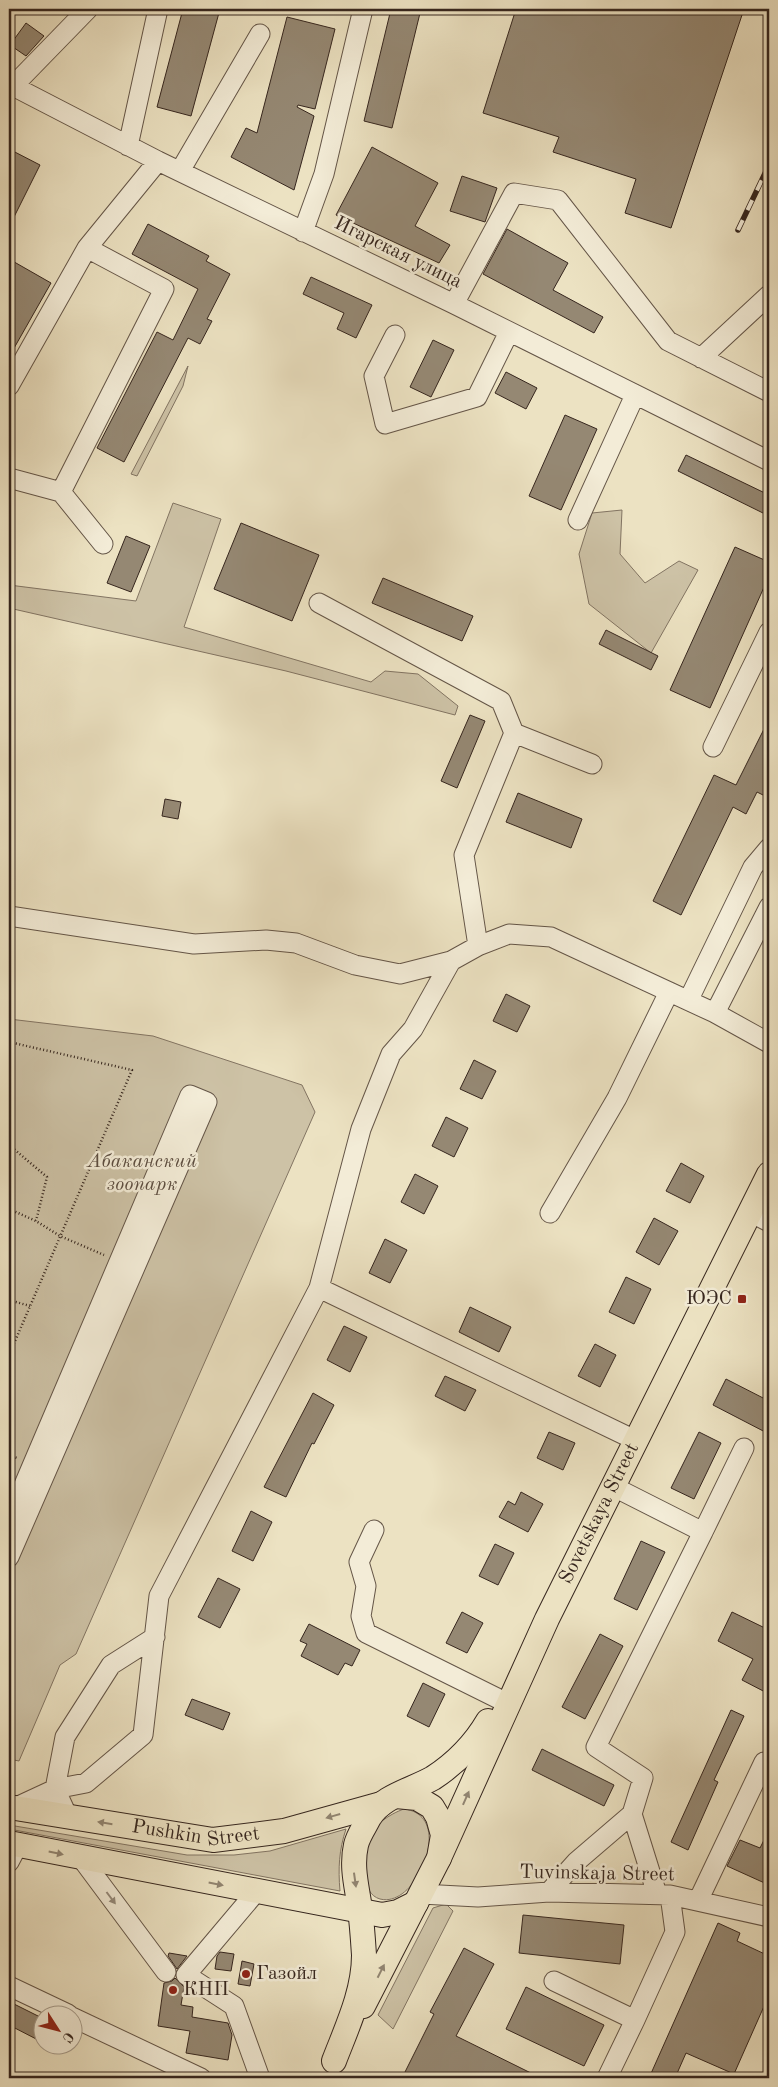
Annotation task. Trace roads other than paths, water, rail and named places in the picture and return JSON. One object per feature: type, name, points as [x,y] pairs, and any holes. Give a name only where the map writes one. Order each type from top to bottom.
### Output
[{"type":"main road","name":"Sovetskaya Street","points":[[439,1858],[532,1652],[635,1440],[760,1217],[769,1174]]},
{"type":"main road","name":"Pushkin Street","points":[[11,1808],[213,1840],[284,1831],[388,1800],[432,1778],[455,1762],[471,1746],[532,1652]]},
{"type":"main road","points":[[418,1798],[432,1807],[438,1817],[443,1835],[439,1858],[330,2070],[354,2009],[361,1981],[364,1956],[353,1865],[356,1844],[371,1816],[388,1800],[418,1798]]},
{"type":"main road","name":"Pushkin Street","points":[[12,1850],[82,1859],[360,1911]]},
{"type":"main road","points":[[256,1892],[330,1917],[344,1926],[353,1936],[364,1956]]},
{"type":"main road","points":[[360,1911],[382,1915],[398,1912],[419,1898]]},
{"type":"street","points":[[11,85],[88,9]]},
{"type":"street","points":[[128,146],[158,9]]},
{"type":"street","points":[[303,232],[324,174],[363,9]]},
{"type":"street","points":[[180,171],[260,34]]},
{"type":"street","name":"Игарская улица","points":[[11,85],[158,161],[454,304],[769,461]]},
{"type":"street","points":[[9,386],[87,248],[158,161]]},
{"type":"street","points":[[454,304],[514,193],[558,200],[668,341],[769,392]]},
{"type":"street","points":[[61,492],[164,290],[87,248]]},
{"type":"street","points":[[701,358],[769,295]]},
{"type":"street","points":[[395,335],[374,376],[385,424],[477,397],[510,332]]},
{"type":"street","points":[[578,520],[635,395]]},
{"type":"street","points":[[9,478],[61,492],[102,544]]},
{"type":"street","points":[[319,603],[500,701],[514,733],[592,764]]},
{"type":"street","points":[[713,747],[769,632]]},
{"type":"street","points":[[478,946],[464,855],[514,733]]},
{"type":"street","points":[[689,1000],[753,867],[769,848]]},
{"type":"street","points":[[715,1013],[769,908]]},
{"type":"street","points":[[9,916],[194,944],[266,940],[296,943],[355,965],[400,974],[451,961],[478,946],[509,934],[551,938],[689,1000],[769,1043]]},
{"type":"street","points":[[11,1808],[56,1790],[86,1783],[143,1735],[160,1596],[319,1288],[361,1129],[391,1054],[413,1029],[451,961]]},
{"type":"street","points":[[550,1213],[617,1098],[669,992]]},
{"type":"street","points":[[9,1520],[190,1095],[207,1102],[9,1557]]},
{"type":"street","points":[[319,1288],[635,1440]]},
{"type":"street","points":[[549,1892],[576,1862],[632,1814],[643,1778],[596,1747],[744,1448]]},
{"type":"street","points":[[612,1486],[703,1532]]},
{"type":"street","points":[[374,1530],[359,1562],[366,1586],[361,1616],[366,1632],[501,1700]]},
{"type":"street","points":[[68,1817],[56,1790],[65,1737],[111,1665],[155,1637]]},
{"type":"street","points":[[698,1901],[764,1762]]},
{"type":"street","points":[[607,2078],[675,1932],[664,1895],[632,1814]]},
{"type":"street","points":[[82,1859],[166,1972]]},
{"type":"street","points":[[256,1892],[186,1975],[234,2006],[260,2078]]},
{"type":"street","name":"Tuvinskaja Street","points":[[419,1898],[478,1897],[549,1892],[664,1895],[769,1917]]},
{"type":"street","points":[[554,1981],[635,2020]]},
{"type":"street","points":[[9,1986],[47,2004]]},
{"type":"street","points":[[82,2022],[201,2078]]},
{"type":"railway","points":[[738,230],[769,165]]},
{"type":"place","name":"ЮЭС","points":[[742,1299]]},
{"type":"place","name":"Газойл","points":[[246,1974]]},
{"type":"place","name":"КНП","points":[[173,1990]]},
{"type":"park label","name":"Абаканский зоопарк","points":[[142,1174]]}]
